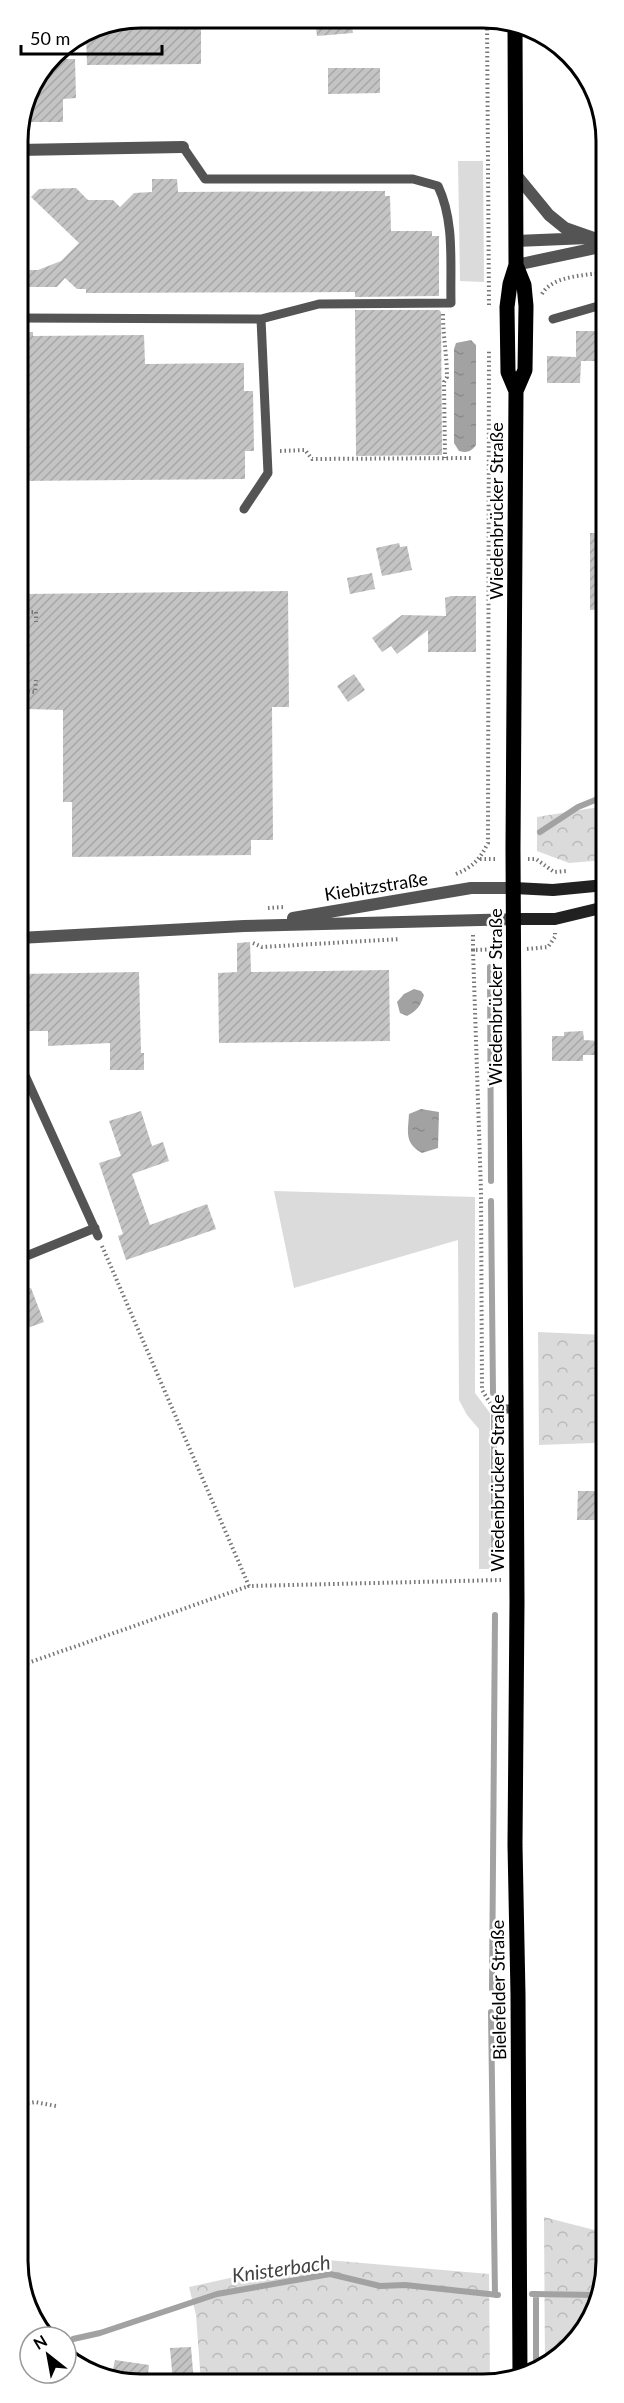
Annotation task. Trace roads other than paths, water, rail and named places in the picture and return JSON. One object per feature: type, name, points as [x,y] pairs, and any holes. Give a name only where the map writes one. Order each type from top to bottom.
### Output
[{"type":"main road","name":"Wiedenbrücker Straße","points":[[515,34],[516,265],[510,284],[507,307],[508,372],[516,391],[514,888],[517,1602]]},
{"type":"main road","points":[[514,888],[553,890],[596,886]]},
{"type":"main road","points":[[515,919],[555,919],[596,910]]},
{"type":"main road","name":"Bielefelder Straße","points":[[517,1602],[515,1845],[519,1995],[520,2368]]},
{"type":"street","points":[[29,150],[183,147]]},
{"type":"street","points":[[517,176],[549,215],[565,228],[596,240]]},
{"type":"street","points":[[516,242],[592,238]]},
{"type":"street","points":[[516,265],[596,246]]},
{"type":"street","name":"Kiebitzstraße","points":[[244,926],[471,888],[514,888]]},
{"type":"street","name":"Kiebitzstraße","points":[[29,937],[244,926],[515,919]]},
{"type":"lane","points":[[29,318],[261,319],[319,304],[451,303],[450,223],[438,186],[413,179],[205,179],[183,147]]},
{"type":"lane","points":[[553,319],[596,307]]},
{"type":"lane","points":[[244,509],[268,473],[261,319]]},
{"type":"lane","points":[[28,1256],[96,1232],[29,1083]]},
{"type":"lane","points":[[500,1409],[516,1409]]},
{"type":"water","points":[[471,340],[476,345],[476,445],[471,451],[464,452],[459,451],[454,443],[454,349],[456,343]]},
{"type":"water","points":[[414,989],[421,991],[424,995],[418,1007],[407,1016],[400,1013],[397,1002],[404,994]]},
{"type":"water","points":[[421,1109],[439,1112],[438,1148],[422,1153],[412,1145],[408,1136],[409,1114]]},
{"type":"waterway","points":[[540,832],[578,807],[596,800]]},
{"type":"waterway","points":[[490,967],[491,1181]]},
{"type":"waterway","points":[[491,1201],[493,1393]]},
{"type":"waterway","points":[[494,1414],[494,1517]]},
{"type":"waterway","points":[[494,1537],[495,1568]]},
{"type":"waterway","points":[[492,1989],[495,1615]]},
{"type":"waterway","points":[[491,2012],[495,2295]]},
{"type":"waterway","name":"Knisterbach","points":[[78,2338],[100,2333],[217,2294],[330,2274],[380,2286],[405,2285],[498,2295]]},
{"type":"waterway","name":"Knisterbach","points":[[532,2294],[590,2295]]},
{"type":"waterway","points":[[536,2294],[536,2361]]}]
